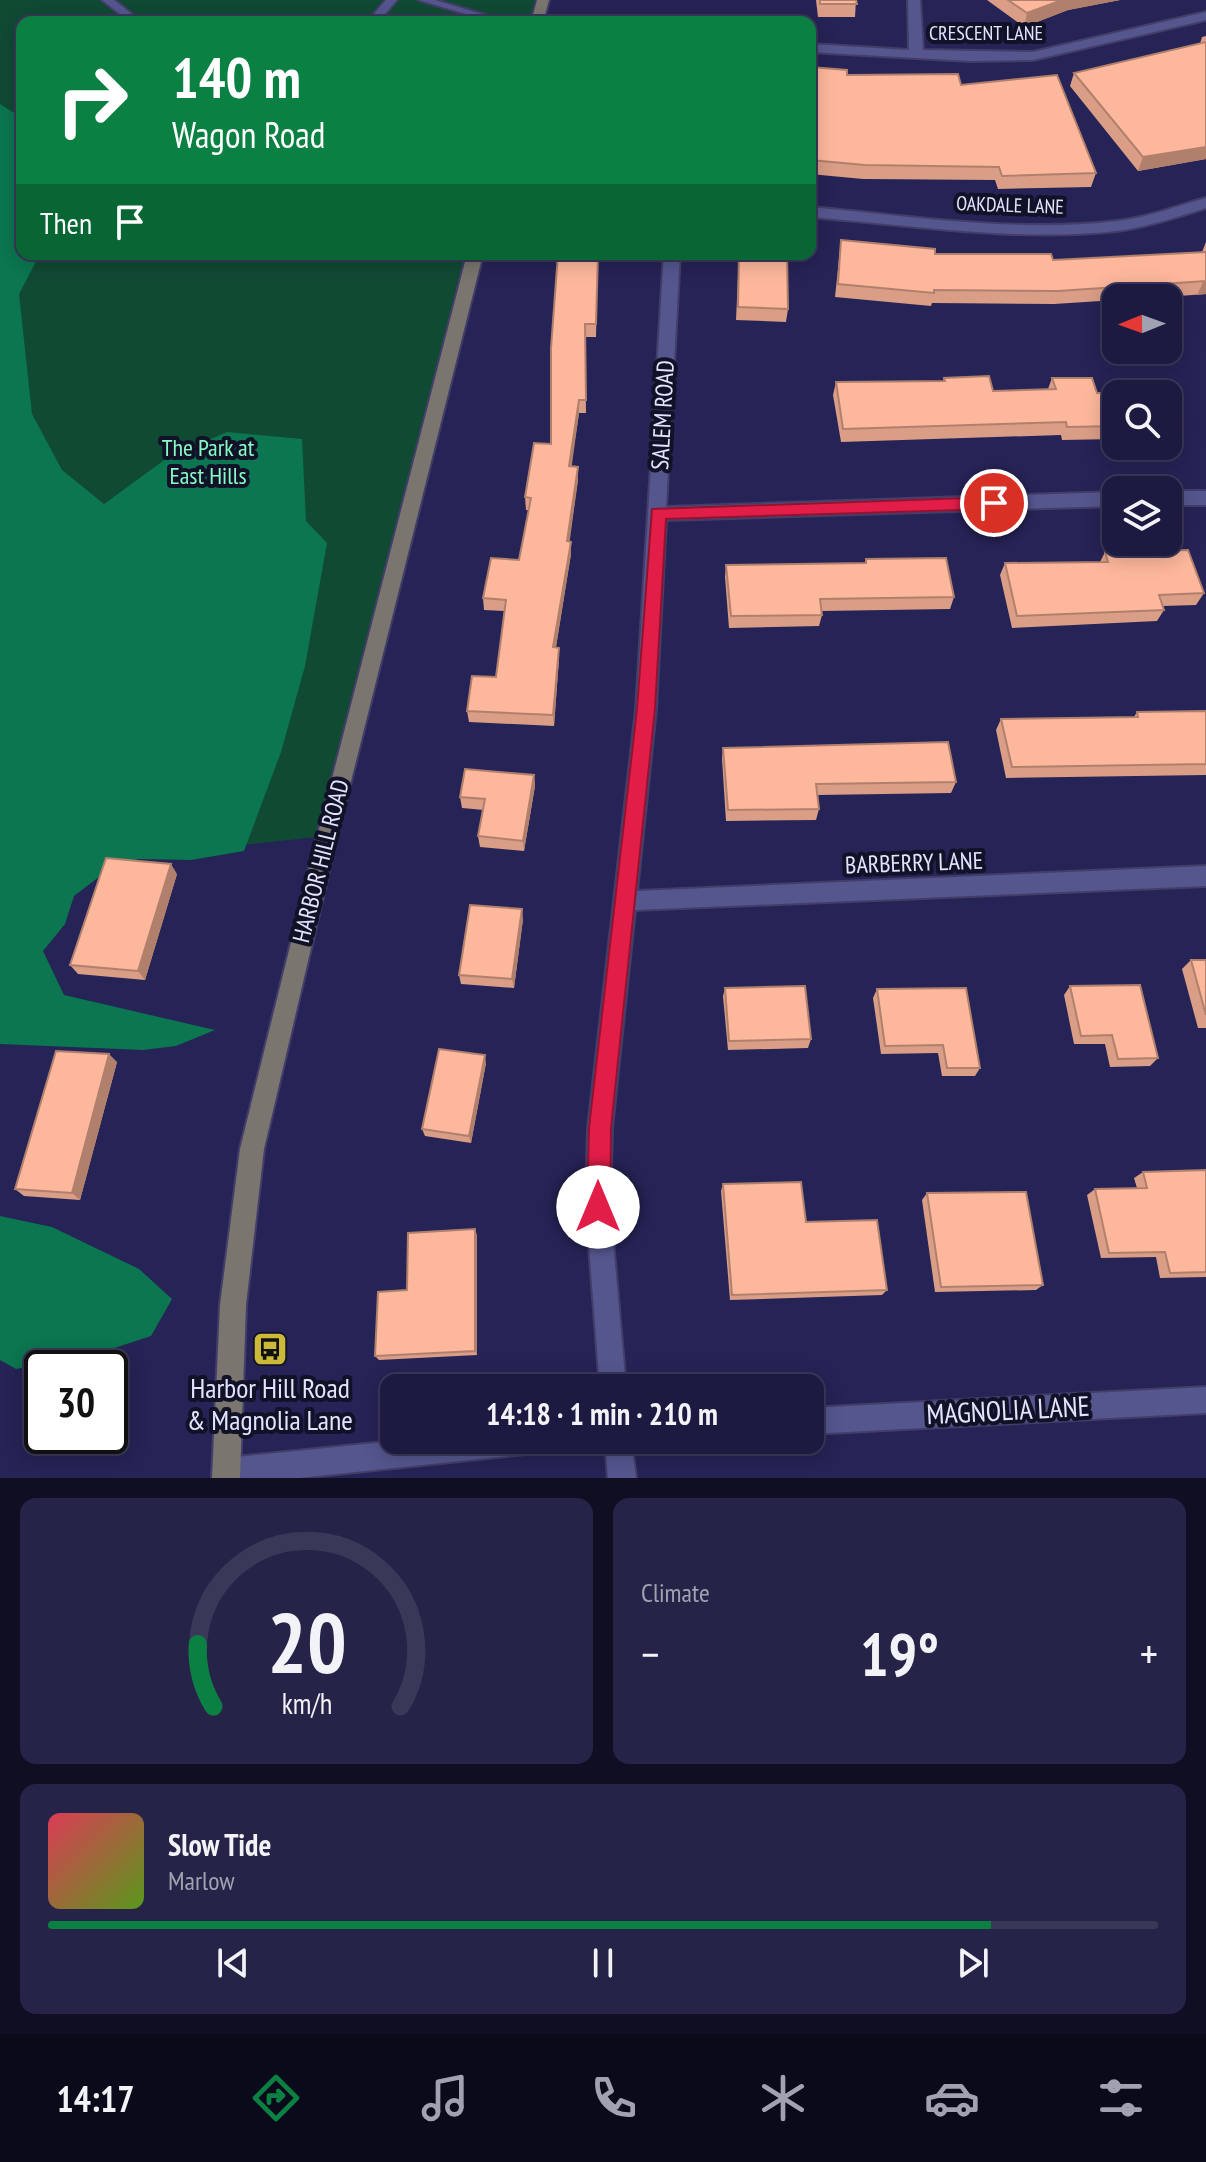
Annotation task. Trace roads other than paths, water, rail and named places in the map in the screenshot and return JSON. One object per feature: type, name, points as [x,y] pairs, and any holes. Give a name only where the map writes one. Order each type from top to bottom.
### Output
[{"type":"street","points":[[914,0],[916,53]]},
{"type":"street","name":"CRESCENT LANE","points":[[816,48],[970,57],[1053,54],[1177,20],[1206,16]]},
{"type":"street","name":"OAKDALE LANE","points":[[816,212],[989,226],[1087,228],[1147,220],[1206,203]]},
{"type":"street","name":"HARBOR HILL ROAD","points":[[226,1475],[233,1305],[252,1149],[323,851],[473,260]]},
{"type":"street","name":"SALEM ROAD","points":[[612,1374],[602,1277],[598,1163],[646,709],[672,260]]},
{"type":"street","points":[[1182,498],[1206,498]]},
{"type":"street","points":[[658,514],[1102,499]]},
{"type":"street","name":"BARBERRY LANE","points":[[624,901],[1206,876]]},
{"type":"street","name":"MAGNOLIA LANE","points":[[824,1420],[1206,1400]]},
{"type":"street","points":[[226,1475],[411,1454]]},
{"type":"street","points":[[619,1454],[622,1478]]},
{"type":"lane","points":[[107,0],[129,16]]},
{"type":"lane","points":[[377,16],[392,0]]},
{"type":"lane","points":[[424,0],[482,16]]},
{"type":"place","name":"Harbor Hill Road & Magnolia Lane","points":[[270,1349]]},
{"type":"park label","name":"The Park at East Hills","points":[[208,462]]}]
